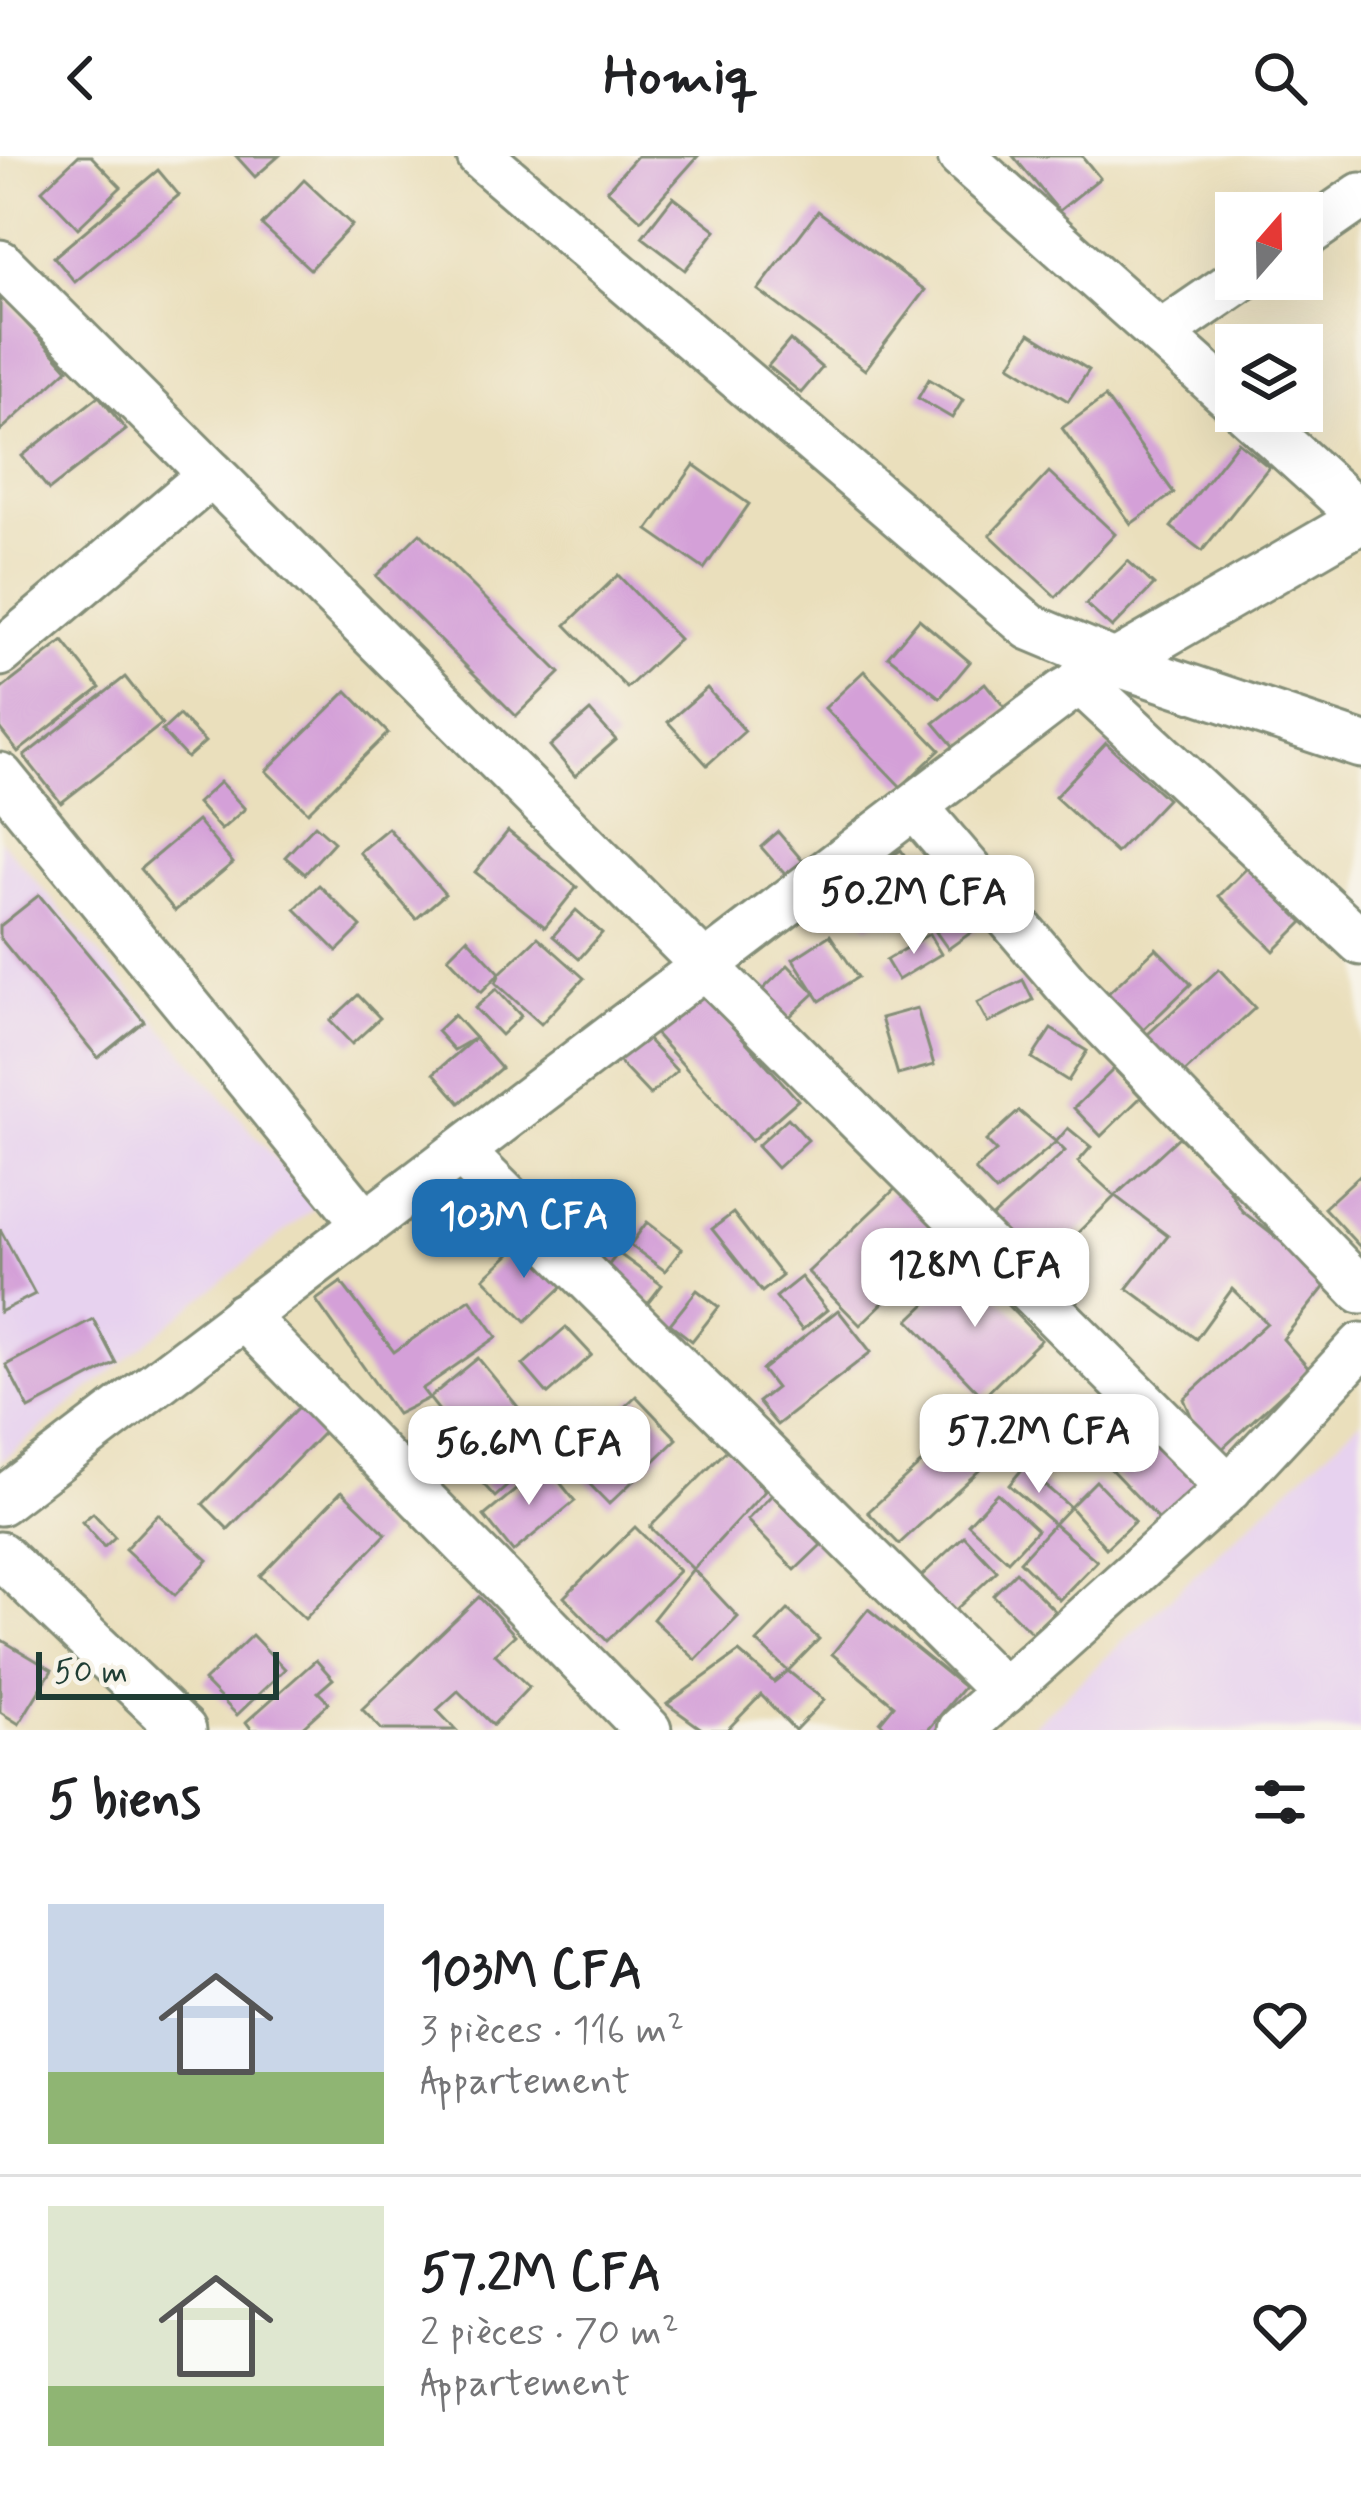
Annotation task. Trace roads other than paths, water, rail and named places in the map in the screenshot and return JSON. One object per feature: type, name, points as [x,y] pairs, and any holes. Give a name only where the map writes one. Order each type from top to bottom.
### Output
[{"type":"street","points":[[480,156],[681,324],[998,605],[1098,672],[1361,942]]},
{"type":"street","points":[[961,156],[1215,383]]},
{"type":"street","points":[[1323,222],[1361,196]]},
{"type":"street","points":[[0,263],[1229,1487]]},
{"type":"street","points":[[1160,334],[1215,296]]},
{"type":"street","points":[[0,1502],[1098,672],[1361,518],[1269,432]]},
{"type":"street","points":[[0,653],[212,474]]},
{"type":"street","points":[[1098,672],[1361,745]]},
{"type":"street","points":[[0,776],[366,1224]]},
{"type":"street","points":[[916,808],[1068,986],[1361,1290]]},
{"type":"street","points":[[460,1152],[1004,1692]]},
{"type":"street","points":[[243,1316],[648,1730]]},
{"type":"street","points":[[961,1730],[1229,1487],[1361,1346]]},
{"type":"street","points":[[0,1555],[183,1730]]}]
